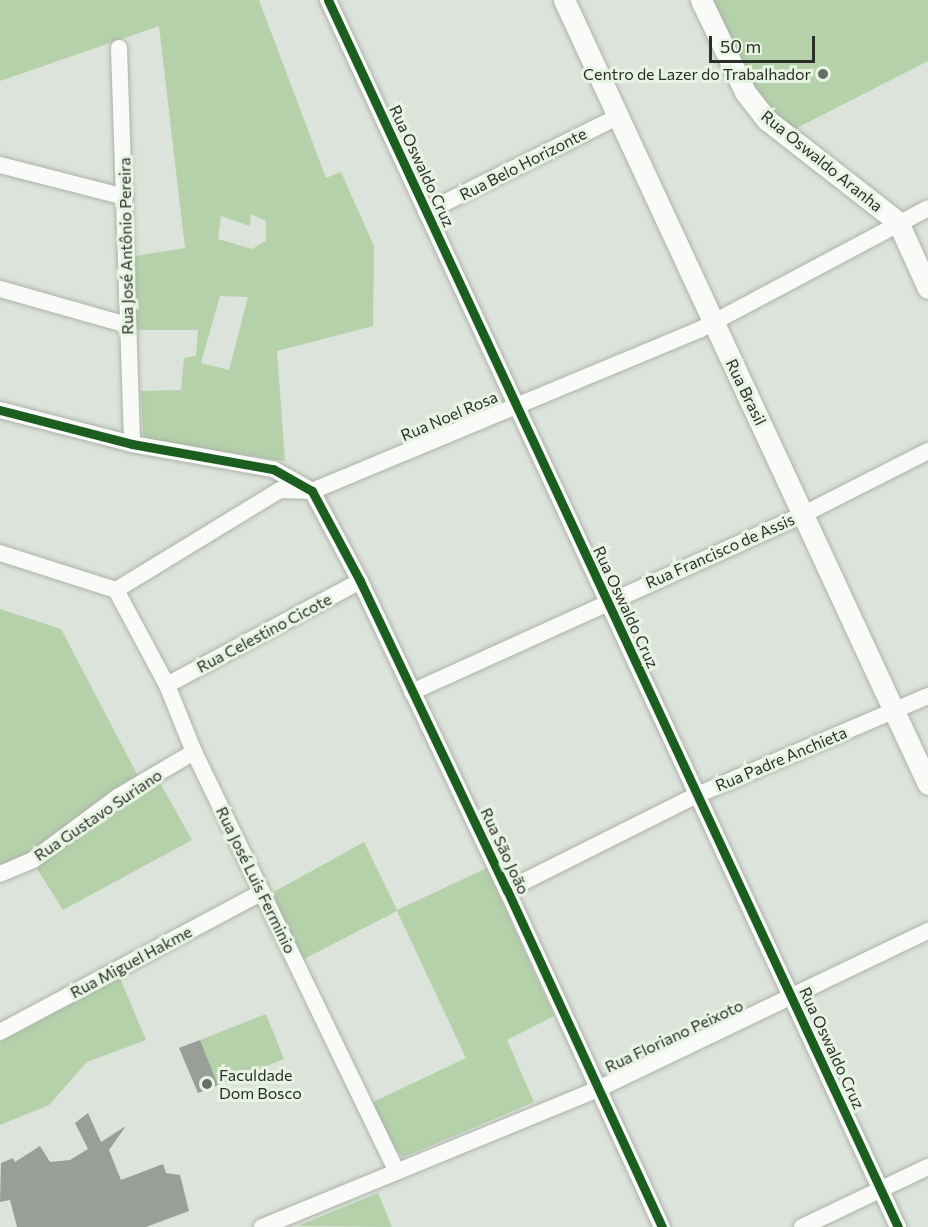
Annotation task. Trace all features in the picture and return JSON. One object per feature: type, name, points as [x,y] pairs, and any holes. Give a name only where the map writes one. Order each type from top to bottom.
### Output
[{"type":"street","name":"Rua Oswaldo Cruz","points":[[328,0],[898,1227]]},
{"type":"street","name":"Rua Brasil","points":[[564,0],[928,784]]},
{"type":"street","name":"Rua Oswaldo Aranha","points":[[701,0],[745,92],[767,120],[898,222],[928,288]]},
{"type":"street","name":"Rua José Antônio Pereira","points":[[119,48],[132,444]]},
{"type":"street","name":"Rua Belo Horizonte","points":[[426,212],[619,116]]},
{"type":"street","points":[[0,165],[125,197]]},
{"type":"street","name":"Rua Noel Rosa","points":[[116,590],[280,490],[312,491],[515,404],[699,330],[711,320],[928,208]]},
{"type":"street","points":[[0,289],[127,325]]},
{"type":"street","points":[[0,410],[132,444],[273,469],[312,491]]},
{"type":"street","name":"Rua Francisco de Assis","points":[[412,692],[607,601],[804,514],[928,451]]},
{"type":"street","name":"Rua São João","points":[[312,491],[360,581],[507,890],[662,1227]]},
{"type":"street","points":[[0,553],[116,590]]},
{"type":"street","name":"Rua Celestino Cicote","points":[[167,685],[360,581]]},
{"type":"street","name":"Rua José Luis Ferminio","points":[[116,590],[167,685],[194,752],[396,1170]]},
{"type":"street","name":"Rua Padre Anchieta","points":[[507,890],[697,795],[928,696]]},
{"type":"street","name":"Rua Gustavo Suriano","points":[[0,874],[33,860],[119,796],[194,752]]},
{"type":"street","name":"Rua Miguel Hakme","points":[[0,1032],[262,892]]},
{"type":"street","name":"Rua Floriano Peixoto","points":[[262,1227],[396,1170],[598,1089],[928,931]]},
{"type":"street","points":[[802,1227],[928,1167]]},
{"type":"green space","points":[[0,0],[259,0],[326,178],[341,172],[374,246],[373,326],[277,351],[285,461],[149,440],[143,435],[141,391],[181,390],[184,358],[196,356],[198,330],[137,330],[135,256],[185,248],[159,26],[0,81]],"holes":[[[251,214],[266,221],[266,241],[252,249],[218,239],[221,216],[250,226]],[[220,296],[248,297],[229,370],[201,363]]]},
{"type":"green space","name":"Centro de Lazer do Trabalhador","points":[[710,0],[928,0],[928,61],[791,131],[751,88]]},
{"type":"green space","points":[[0,609],[61,629],[139,778],[29,856],[0,868]]},
{"type":"green space","points":[[159,781],[192,840],[63,910],[34,864],[123,800]]},
{"type":"green space","points":[[364,842],[397,910],[487,868],[554,1016],[507,1040],[534,1102],[404,1157],[393,1148],[371,1103],[466,1058],[397,911],[302,960],[270,894]]},
{"type":"green space","points":[[120,978],[146,1040],[87,1062],[49,1105],[0,1125],[0,1042]]},
{"type":"green space","points":[[266,1014],[284,1059],[218,1085],[200,1040]]},
{"type":"green space","points":[[378,1193],[392,1227],[298,1226]]},
{"type":"building","points":[[200,1040],[218,1085],[198,1093],[179,1048]]},
{"type":"building","points":[[88,1113],[101,1142],[126,1126],[109,1150],[121,1180],[163,1164],[166,1173],[180,1175],[189,1211],[146,1227],[17,1227],[10,1200],[0,1202],[1,1163],[13,1158],[15,1162],[40,1146],[50,1162],[70,1160],[88,1149],[75,1123]]},
{"type":"cycle path","points":[[328,0],[898,1227]]},
{"type":"cycle path","points":[[0,410],[132,444],[273,469],[312,491],[360,581],[507,890],[662,1227]]},
{"type":"place","name":"Centro de Lazer do Trabalhador","points":[[823,74]]},
{"type":"place","name":"Faculdade Dom Bosco","points":[[207,1084]]}]
